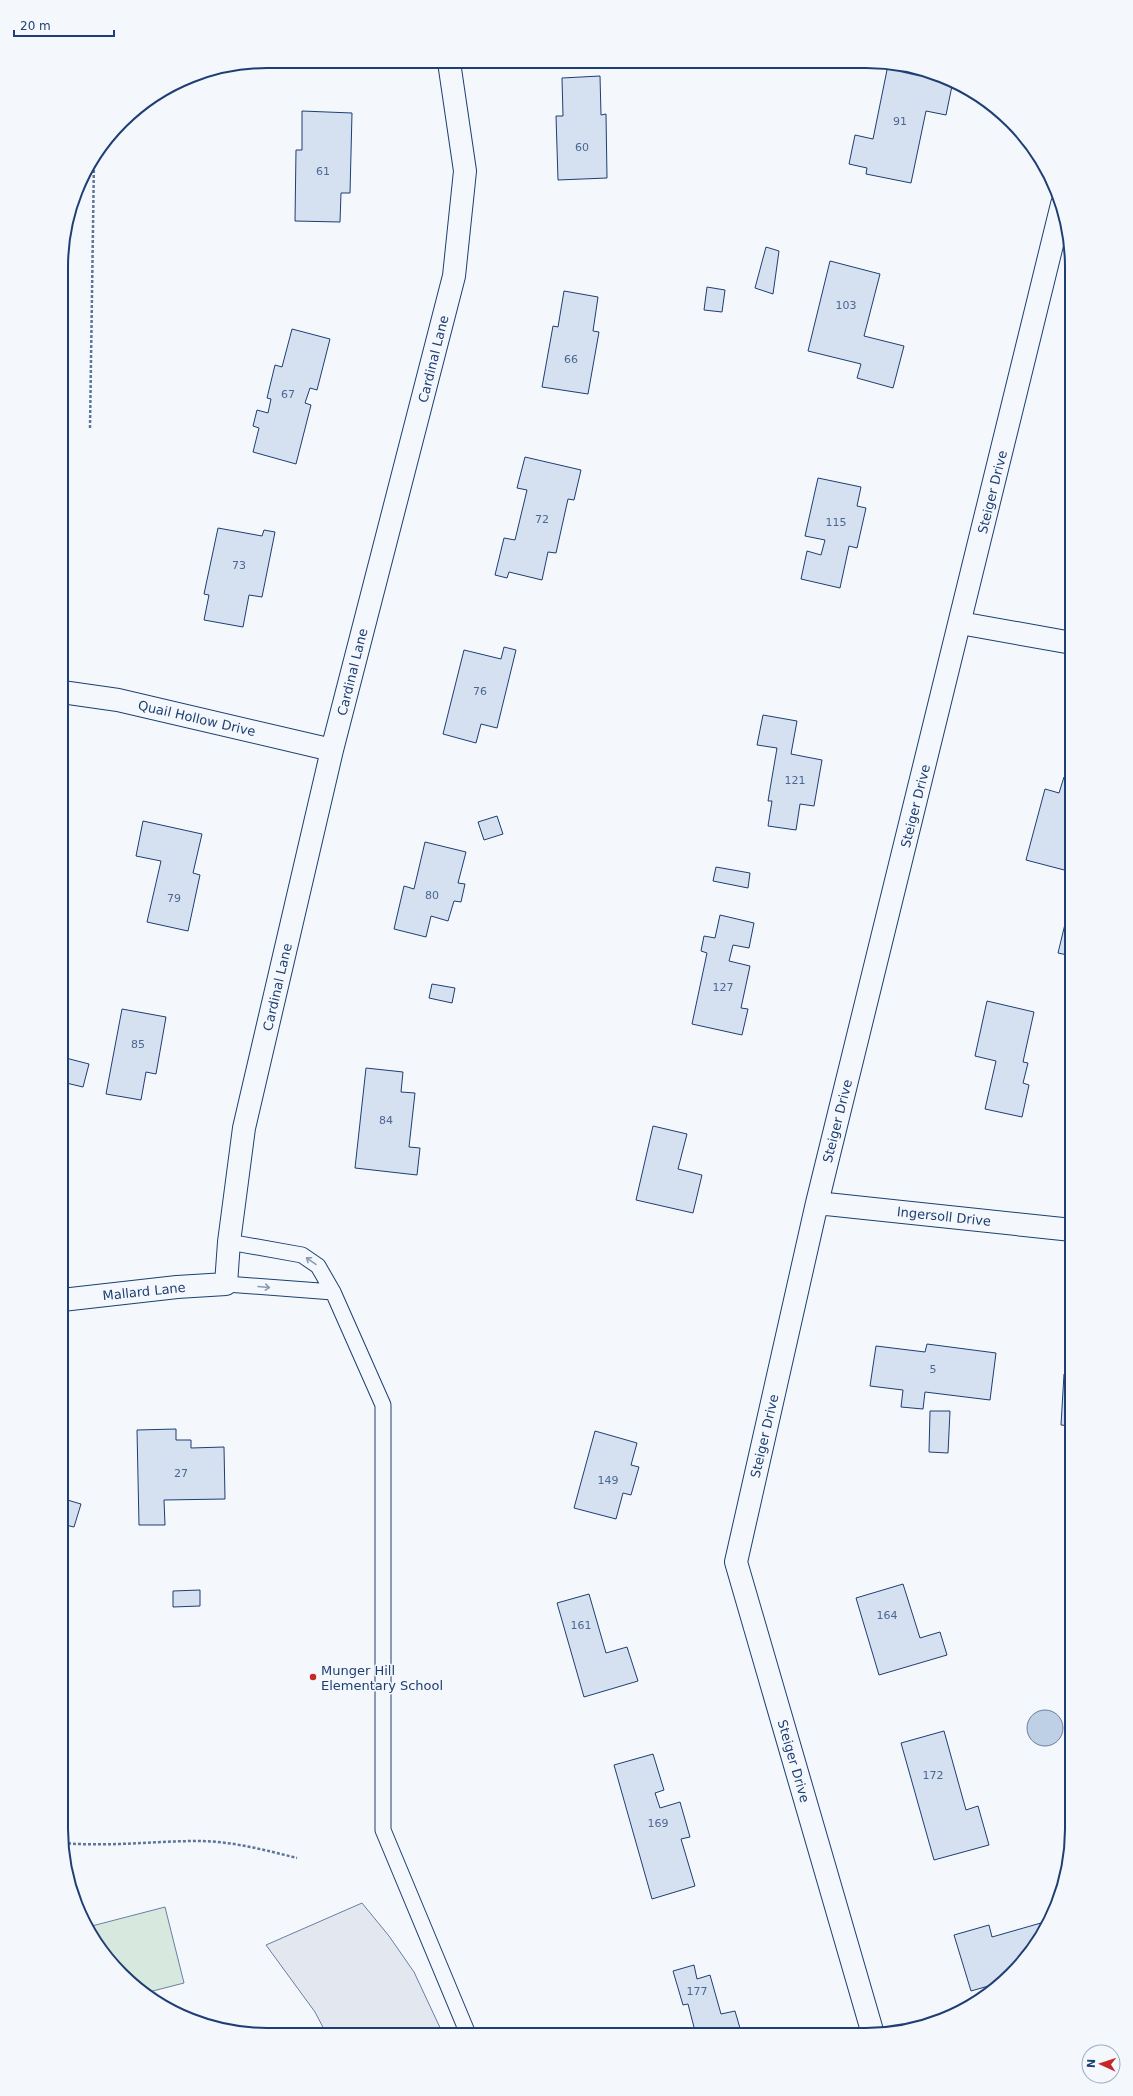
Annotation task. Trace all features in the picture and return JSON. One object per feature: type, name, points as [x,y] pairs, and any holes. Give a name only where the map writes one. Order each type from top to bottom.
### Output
[{"type":"street","name":"Cardinal Lane","points":[[226,1284],[229,1242],[244,1128],[332,750],[454,276],[465,171],[450,68]]},
{"type":"street","name":"Steiger Drive","points":[[871,2028],[736,1562],[817,1203],[1059,218]]},
{"type":"street","points":[[960,623],[1065,642]]},
{"type":"street","name":"Quail Hollow Drive","points":[[68,693],[118,700],[332,750]]},
{"type":"street","name":"Ingersoll Drive","points":[[817,1203],[1065,1229]]},
{"type":"street","name":"Mallard Lane","points":[[68,1299],[177,1287],[226,1284]]},
{"type":"lane","points":[[229,1242],[302,1255],[318,1266],[333,1292],[382,1405],[383,1830],[466,2028]]},
{"type":"lane","points":[[226,1284],[333,1292]]},
{"type":"path","points":[[90,428],[94,170]]},
{"type":"path","points":[[68,1843],[108,1846],[199,1841],[256,1848],[297,1858]]},
{"type":"shaded area","points":[[362,1903],[389,1936],[414,1972],[440,2028],[323,2028],[315,2012],[266,1945]]},
{"type":"shaded area","points":[[165,1907],[184,1983],[152,1991],[136,1979],[117,1960],[94,1926]]},
{"type":"water","points":[[1049,1710],[1058,1715],[1062,1721],[1062,1735],[1058,1741],[1049,1746],[1041,1746],[1032,1741],[1028,1735],[1027,1724],[1032,1715],[1038,1711]]},
{"type":"building","points":[[887,69],[917,75],[952,88],[946,115],[926,111],[911,183],[866,174],[867,168],[849,164],[855,135],[873,139]]},
{"type":"building","points":[[600,76],[601,115],[606,114],[607,178],[558,180],[556,116],[563,116],[562,78]]},
{"type":"building","points":[[302,111],[352,113],[350,193],[341,193],[340,222],[295,221],[296,150],[302,150]]},
{"type":"building","points":[[766,247],[779,251],[773,294],[755,288]]},
{"type":"building","points":[[830,261],[880,274],[864,336],[904,346],[893,388],[857,378],[861,364],[808,351]]},
{"type":"building","points":[[707,287],[725,290],[722,312],[704,310]]},
{"type":"building","points":[[564,291],[598,297],[593,331],[599,332],[588,394],[542,387],[553,326],[558,327]]},
{"type":"building","points":[[292,329],[330,339],[317,390],[310,388],[305,403],[311,405],[296,464],[253,452],[259,428],[253,426],[257,410],[268,413],[271,399],[267,398],[275,365],[282,367]]},
{"type":"building","points":[[525,457],[581,470],[574,500],[568,499],[556,553],[548,552],[542,580],[509,572],[507,578],[495,575],[504,538],[515,540],[527,490],[517,488]]},
{"type":"building","points":[[818,478],[861,487],[857,506],[866,508],[857,548],[849,546],[840,588],[801,579],[807,551],[821,555],[825,540],[805,536]]},
{"type":"building","points":[[218,528],[262,536],[264,530],[275,532],[262,597],[249,595],[243,627],[204,620],[209,595],[204,594]]},
{"type":"building","points":[[504,647],[516,650],[497,728],[481,724],[476,743],[443,734],[464,650],[501,659]]},
{"type":"building","points":[[763,715],[797,721],[791,754],[822,760],[814,806],[800,804],[796,830],[768,826],[772,801],[768,801],[777,748],[757,745]]},
{"type":"building","points":[[1064,777],[1065,870],[1026,860],[1045,789],[1059,793]]},
{"type":"building","points":[[497,816],[503,834],[484,840],[478,822]]},
{"type":"building","points":[[143,821],[202,834],[193,873],[200,875],[188,931],[147,922],[161,861],[136,856]]},
{"type":"building","points":[[425,842],[466,852],[458,883],[465,884],[461,902],[454,901],[448,921],[431,916],[426,937],[394,929],[404,886],[414,889]]},
{"type":"building","points":[[716,867],[750,873],[748,888],[713,881]]},
{"type":"building","points":[[720,915],[754,923],[749,948],[733,945],[729,961],[750,966],[741,1008],[748,1009],[742,1035],[692,1024],[707,953],[701,951],[704,936],[715,938]]},
{"type":"building","points":[[1065,924],[1065,954],[1058,953]]},
{"type":"building","points":[[432,984],[455,988],[452,1003],[429,998]]},
{"type":"building","points":[[987,1001],[1034,1012],[1023,1062],[1028,1063],[1023,1083],[1029,1085],[1022,1117],[985,1109],[996,1061],[975,1056]]},
{"type":"building","points":[[122,1009],[166,1017],[156,1074],[146,1072],[141,1100],[106,1094]]},
{"type":"building","points":[[68,1059],[89,1064],[83,1087],[68,1083]]},
{"type":"building","points":[[366,1068],[403,1072],[401,1092],[415,1093],[409,1147],[420,1148],[417,1175],[355,1168]]},
{"type":"building","points":[[653,1126],[687,1134],[678,1169],[702,1175],[693,1213],[636,1200]]},
{"type":"building","points":[[927,1344],[996,1353],[990,1400],[925,1392],[923,1409],[901,1407],[903,1390],[870,1386],[876,1346],[925,1352]]},
{"type":"building","points":[[1064,1374],[1065,1425],[1061,1425]]},
{"type":"building","points":[[930,1411],[950,1411],[948,1453],[929,1452]]},
{"type":"building","points":[[176,1429],[176,1440],[191,1440],[191,1448],[224,1447],[225,1499],[164,1500],[165,1525],[139,1525],[137,1430]]},
{"type":"building","points":[[595,1431],[637,1443],[631,1465],[639,1467],[631,1495],[623,1493],[616,1519],[574,1508]]},
{"type":"building","points":[[68,1500],[81,1504],[74,1527],[68,1526]]},
{"type":"building","points":[[903,1584],[920,1638],[940,1632],[947,1655],[879,1675],[856,1598]]},
{"type":"building","points":[[200,1590],[200,1606],[173,1607],[173,1591]]},
{"type":"building","points":[[589,1594],[606,1653],[627,1647],[638,1681],[584,1697],[557,1603]]},
{"type":"building","points":[[944,1731],[966,1810],[978,1806],[989,1845],[934,1860],[901,1743]]},
{"type":"building","points":[[653,1754],[664,1790],[655,1793],[660,1808],[680,1802],[690,1837],[681,1839],[695,1886],[652,1899],[614,1765]]},
{"type":"building","points":[[1041,1923],[1024,1950],[1007,1970],[988,1986],[971,1991],[954,1935],[989,1925],[992,1937]]},
{"type":"building","points":[[694,1965],[697,1979],[710,1975],[721,2014],[735,2011],[740,2028],[694,2028],[688,2004],[683,2005],[673,1971]]},
{"type":"place","name":"Munger Hill Elementary School","points":[[313,1677]]}]
